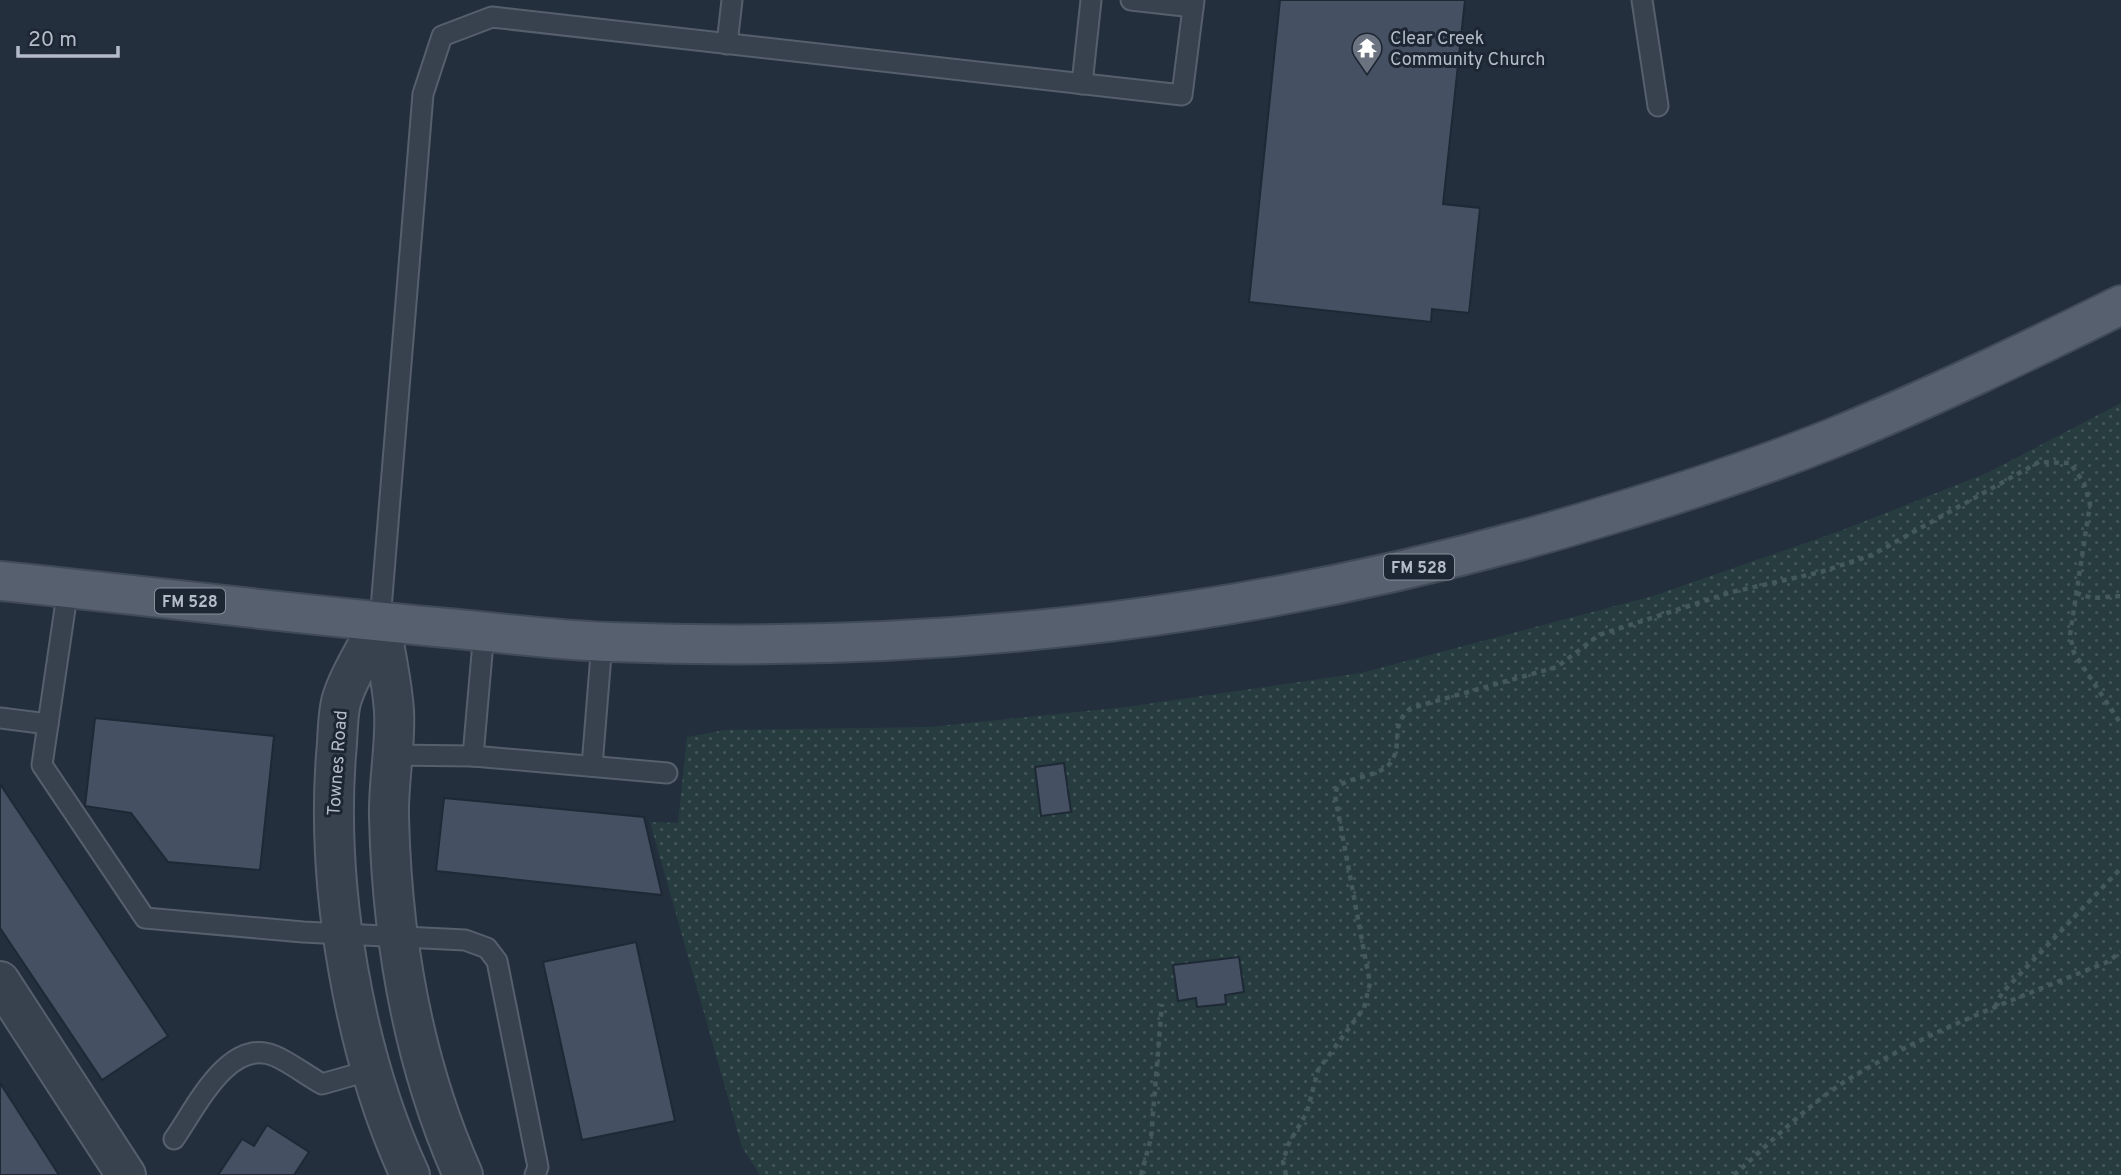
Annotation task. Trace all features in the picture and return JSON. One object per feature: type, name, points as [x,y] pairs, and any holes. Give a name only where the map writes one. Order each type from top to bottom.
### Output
[{"type":"main road","name":"FM 528","points":[[0,581],[602,642],[770,645],[1012,634],[1160,618],[1410,570],[1555,531],[1693,489],[1828,440],[1955,387],[2121,305]]},
{"type":"street","points":[[380,621],[394,712],[389,816],[397,937],[421,1057],[445,1135],[463,1175]]},
{"type":"street","name":"Townes Road","points":[[380,621],[341,702],[332,818],[341,934],[372,1070],[395,1143],[410,1175]]},
{"type":"street","points":[[0,981],[126,1175]]},
{"type":"lane","points":[[727,44],[732,0]]},
{"type":"lane","points":[[1082,84],[1091,0]]},
{"type":"lane","points":[[380,621],[423,94],[442,36],[492,17],[1182,95],[1193,3],[1131,0]]},
{"type":"lane","points":[[1642,0],[1658,106]]},
{"type":"lane","points":[[68,588],[42,765],[145,918],[341,934],[465,940],[487,948],[497,961],[538,1167],[535,1175]]},
{"type":"lane","points":[[473,756],[484,631]]},
{"type":"lane","points":[[592,766],[602,642]]},
{"type":"lane","points":[[0,718],[48,724]]},
{"type":"lane","points":[[390,755],[473,756],[667,773]]},
{"type":"lane","points":[[174,1139],[227,1063],[241,1056],[255,1052],[273,1055],[322,1084],[372,1070]]},
{"type":"path","points":[[1286,1175],[1283,1162],[1288,1145],[1307,1112],[1318,1070],[1364,1008],[1370,983],[1335,796],[1337,787],[1346,780],[1384,769],[1391,762],[1399,718],[1411,708],[1558,667],[1599,635],[1732,592],[1821,572],[1872,555],[2039,462],[2070,463],[2084,483],[2090,504],[2070,635],[2074,653],[2121,724]]},
{"type":"path","points":[[2076,593],[2092,598],[2121,596]]},
{"type":"path","points":[[1994,1009],[2002,993],[2121,868]]},
{"type":"path","points":[[1734,1175],[1791,1123],[1849,1080],[1994,1009],[2107,962],[2121,953]]},
{"type":"path","points":[[1141,1175],[1151,1138],[1162,1004]]},
{"type":"green space","points":[[2121,403],[2121,1175],[760,1175],[742,1147],[650,822],[678,823],[687,737],[725,730],[929,727],[1126,707],[1361,673],[1653,596],[1840,531],[1987,473]]},
{"type":"building","points":[[1280,0],[1465,0],[1443,204],[1480,208],[1469,313],[1432,309],[1431,322],[1249,302]]},
{"type":"building","points":[[95,718],[274,736],[260,870],[168,862],[131,813],[85,806]]},
{"type":"building","points":[[1064,763],[1071,812],[1041,816],[1035,767]]},
{"type":"building","points":[[0,784],[168,1036],[102,1080],[0,928]]},
{"type":"building","points":[[444,798],[644,817],[662,895],[436,871]]},
{"type":"building","points":[[636,942],[675,1121],[582,1140],[543,962]]},
{"type":"building","points":[[1239,957],[1244,992],[1225,995],[1226,1004],[1197,1007],[1196,998],[1178,1001],[1173,965]]},
{"type":"building","points":[[0,1083],[59,1175],[0,1175]]},
{"type":"building","points":[[267,1125],[309,1152],[294,1175],[218,1175],[242,1139],[254,1146]]},
{"type":"place","name":"Clear Creek Community Church","points":[[1367,75]]}]
